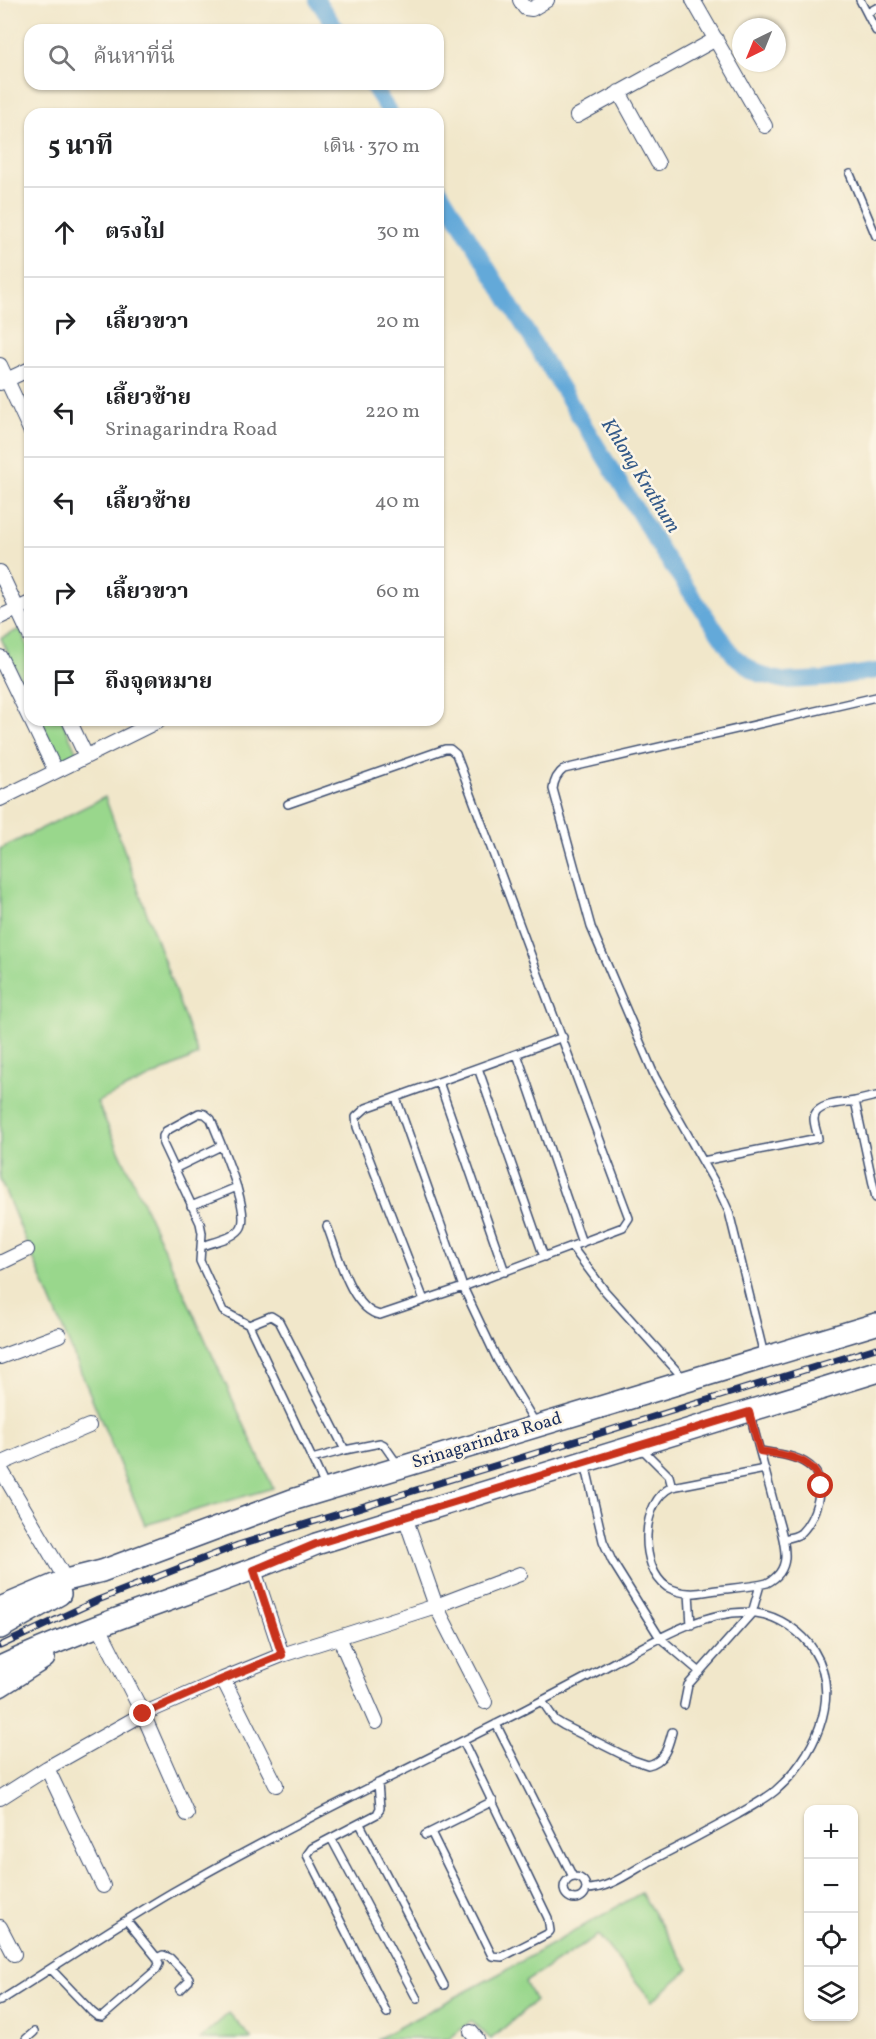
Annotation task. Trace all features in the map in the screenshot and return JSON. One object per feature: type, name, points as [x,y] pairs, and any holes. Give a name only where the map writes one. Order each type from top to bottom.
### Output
[{"type":"main road","name":"Srinagarindra Road","points":[[0,1608],[66,1580],[102,1571],[292,1500],[876,1324]]},
{"type":"main road","points":[[0,1667],[98,1624],[254,1570],[316,1544],[876,1372]]},
{"type":"main road","name":"Srinagarindra Road","points":[[0,1628],[102,1571]]},
{"type":"main road","points":[[0,1686],[98,1624]]},
{"type":"street","points":[[520,0],[525,8],[532,9],[548,0]]},
{"type":"street","points":[[693,0],[765,126]]},
{"type":"street","points":[[577,116],[716,39]]},
{"type":"street","points":[[619,92],[658,163]]},
{"type":"street","points":[[0,365],[3,382],[24,419]]},
{"type":"street","points":[[3,382],[24,372]]},
{"type":"street","points":[[0,572],[24,606],[0,617]]},
{"type":"street","points":[[0,657],[24,707]]},
{"type":"street","points":[[33,726],[55,771]]},
{"type":"street","points":[[72,726],[86,756]]},
{"type":"street","points":[[0,799],[148,726]]},
{"type":"street","points":[[0,1263],[27,1250]]},
{"type":"street","points":[[0,1357],[58,1335]]},
{"type":"street","points":[[0,1464],[89,1426]]},
{"type":"street","points":[[0,1468],[66,1580]]},
{"type":"street","points":[[405,1517],[436,1606],[485,1702]]},
{"type":"street","points":[[254,1570],[282,1655]]},
{"type":"street","points":[[0,1798],[47,1768],[143,1714],[223,1679],[282,1655],[436,1606],[520,1574]]},
{"type":"street","points":[[98,1624],[143,1714],[187,1814]]},
{"type":"street","points":[[339,1637],[376,1722]]},
{"type":"street","points":[[223,1679],[276,1785]]},
{"type":"street","points":[[47,1768],[102,1886]]},
{"type":"street","points":[[0,1927],[14,1954]]},
{"type":"lane","points":[[860,0],[876,31]]},
{"type":"lane","points":[[867,13],[876,8]]},
{"type":"lane","points":[[850,174],[876,236]]},
{"type":"lane","points":[[764,1358],[729,1212],[655,1077],[591,927],[553,789],[554,783],[564,769],[876,697]]},
{"type":"lane","points":[[288,804],[445,749],[453,751],[459,758],[629,1218],[623,1227],[572,1247],[380,1315],[364,1307],[352,1289],[327,1226]]},
{"type":"lane","points":[[424,1300],[356,1117],[362,1111],[563,1037]]},
{"type":"lane","points":[[517,1054],[582,1243]]},
{"type":"lane","points":[[478,1068],[544,1257]]},
{"type":"lane","points":[[439,1082],[505,1272]]},
{"type":"lane","points":[[703,1161],[818,1138],[814,1119],[818,1110],[876,1096]]},
{"type":"lane","points":[[396,1098],[463,1287],[498,1361],[538,1426]]},
{"type":"lane","points":[[855,1101],[876,1198]]},
{"type":"lane","points":[[202,1245],[235,1234],[241,1228],[244,1218],[237,1187],[211,1119],[199,1113],[166,1131],[162,1144],[200,1223],[202,1245],[200,1261],[222,1311],[249,1325],[327,1490]]},
{"type":"lane","points":[[174,1169],[221,1146]]},
{"type":"lane","points":[[191,1206],[237,1187]]},
{"type":"lane","points":[[572,1247],[605,1291],[687,1382]]},
{"type":"lane","points":[[249,1325],[271,1317],[279,1321],[345,1450]]},
{"type":"lane","points":[[749,1412],[765,1469],[783,1539],[785,1559],[783,1569],[773,1580],[760,1585],[689,1593],[669,1588],[663,1583],[651,1566],[649,1557],[650,1515],[661,1493],[672,1487],[765,1469]]},
{"type":"lane","points":[[312,1459],[380,1443],[384,1445],[400,1468]]},
{"type":"lane","points":[[638,1445],[669,1476],[672,1487]]},
{"type":"lane","points":[[760,1451],[805,1462],[814,1470],[821,1486],[817,1503],[807,1523],[798,1535],[783,1539]]},
{"type":"lane","points":[[584,1462],[603,1541],[612,1561],[660,1638],[700,1672]]},
{"type":"lane","points":[[684,1705],[686,1690],[752,1613],[760,1585]]},
{"type":"lane","points":[[689,1593],[692,1625]]},
{"type":"lane","points":[[0,2001],[191,1883],[660,1638],[729,1614],[752,1613],[769,1616],[793,1629],[807,1642],[819,1659],[826,1697],[824,1716],[812,1744],[792,1773],[776,1790],[758,1803],[705,1833],[605,1886],[586,1889]]},
{"type":"lane","points":[[542,1701],[555,1720],[563,1725],[633,1760],[648,1765],[660,1760],[665,1754],[672,1732]]},
{"type":"lane","points":[[496,1724],[573,1877],[582,1880],[586,1889],[578,1899],[568,1896],[564,1888],[565,1883],[573,1877]]},
{"type":"lane","points":[[463,1741],[493,1801],[550,1924],[550,1931],[547,1934],[498,1958],[492,1956],[428,1834],[493,1801]]},
{"type":"lane","points":[[378,1784],[380,1808],[375,1816],[309,1850],[307,1858],[387,2013]]},
{"type":"lane","points":[[360,1824],[444,1985]]},
{"type":"lane","points":[[331,1838],[417,1999]]},
{"type":"lane","points":[[51,1969],[92,2012],[102,2017],[159,1967],[159,1961],[127,1921]]},
{"type":"lane","points":[[156,1958],[163,1955],[168,1957],[189,1978],[180,1990]]},
{"type":"lane","points":[[26,2039],[34,2032]]},
{"type":"green space","points":[[20,629],[24,638],[24,686],[1,638]]},
{"type":"green space","points":[[43,726],[65,726],[77,753],[59,761]]},
{"type":"green space","points":[[105,797],[198,1055],[97,1102],[273,1488],[145,1525],[0,1179],[0,849]]},
{"type":"green space","points":[[641,1893],[689,1969],[652,2001],[598,1935],[525,1982],[535,2001],[491,2039],[471,2021],[449,2039],[377,2039],[508,1969]]},
{"type":"green space","points":[[229,2013],[252,2039],[200,2039]]},
{"type":"waterway","name":"Khlong Krathum","points":[[317,0],[333,24]]},
{"type":"waterway","name":"Khlong Krathum","points":[[375,90],[387,108]]},
{"type":"waterway","name":"Khlong Krathum","points":[[444,197],[663,553],[734,656],[758,674],[785,681],[824,679],[876,671]]},
{"type":"railway","points":[[0,1646],[98,1600],[238,1545],[876,1348]]},
{"type":"route","points":[[143,1714],[282,1655],[254,1570],[316,1544],[749,1412],[760,1451],[805,1462],[814,1470],[821,1486]]}]
